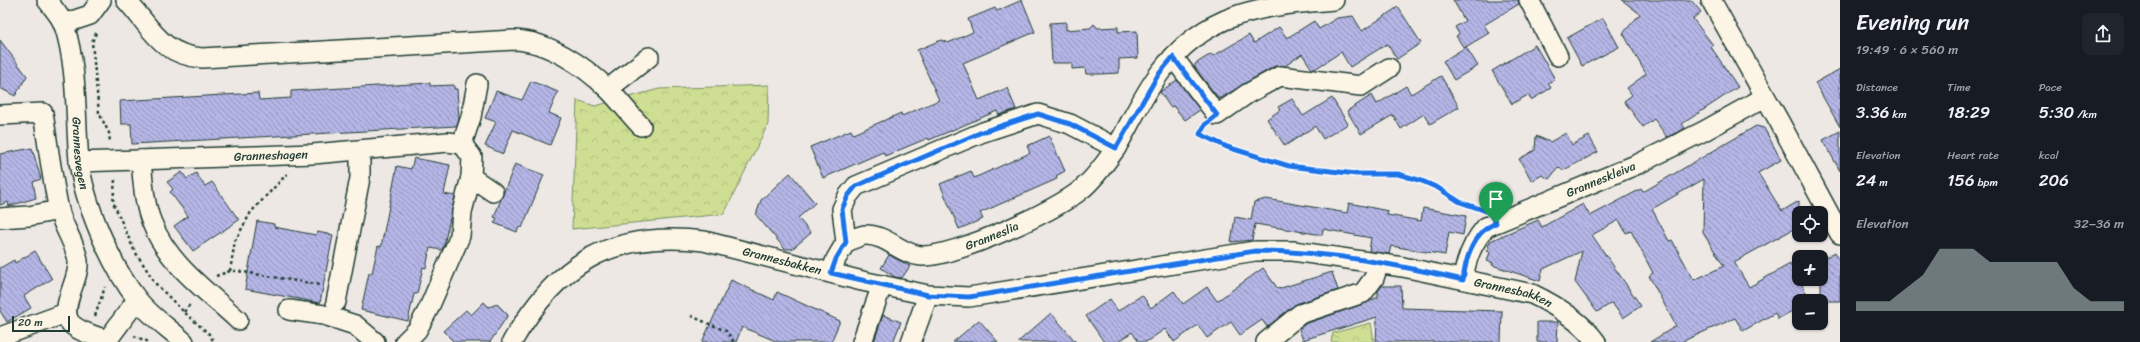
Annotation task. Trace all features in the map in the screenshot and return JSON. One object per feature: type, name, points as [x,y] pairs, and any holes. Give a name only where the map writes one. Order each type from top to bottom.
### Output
[{"type":"street","name":"Grannesvegen","points":[[47,0],[63,24],[71,56],[79,162],[85,192],[101,233],[126,282],[138,300]]},
{"type":"street","points":[[63,24],[90,15],[101,0]]},
{"type":"street","points":[[126,0],[162,43],[176,53],[189,57],[202,58],[525,40],[541,43],[555,50],[608,89],[641,126]]},
{"type":"street","name":"Granneslia","points":[[846,242],[865,235],[878,236],[906,252],[921,256],[936,255],[962,247],[1063,204],[1084,188],[1099,172],[1116,148],[1158,75],[1192,38],[1230,17],[1263,7],[1334,0]]},
{"type":"street","points":[[1529,0],[1558,56]]},
{"type":"street","points":[[1711,0],[1840,234]]},
{"type":"street","points":[[608,89],[649,57]]},
{"type":"street","points":[[1173,57],[1217,115],[1247,94],[1280,76],[1361,86],[1389,68]]},
{"type":"street","points":[[411,336],[437,290],[460,236],[462,212],[471,177],[472,157],[462,144],[471,117],[477,84]]},
{"type":"street","name":"Granneskleiva","points":[[1463,280],[1465,262],[1475,239],[1486,227],[1638,164],[1704,131],[1765,97]]},
{"type":"street","points":[[0,115],[43,113],[59,210],[77,254],[78,263],[66,313],[72,325],[106,341],[138,300],[154,317],[184,342]]},
{"type":"street","points":[[831,273],[836,259],[846,242],[842,209],[848,196],[856,186],[982,132],[1025,116],[1038,114],[1051,116],[1116,148]]},
{"type":"street","name":"Granneshagen","points":[[79,162],[291,155],[360,151],[411,144],[448,142],[462,144]]},
{"type":"street","points":[[338,295],[360,178],[360,151]]},
{"type":"street","points":[[141,160],[145,200],[151,223],[160,240],[172,258],[238,320]]},
{"type":"street","points":[[471,177],[493,192]]},
{"type":"street","points":[[0,218],[29,216],[59,210]]},
{"type":"street","name":"Grannesbakken","points":[[512,342],[528,314],[551,286],[576,265],[606,250],[638,241],[679,238],[704,241],[831,273],[928,295],[969,297],[1255,251],[1293,251],[1379,263],[1532,294],[1552,303],[1575,321],[1596,342]]},
{"type":"street","points":[[1266,342],[1300,314],[1363,293],[1374,278],[1379,263]]},
{"type":"street","points":[[862,342],[882,285]]},
{"type":"street","points":[[912,342],[928,295]]},
{"type":"street","points":[[289,310],[324,315],[355,325],[375,342]]},
{"type":"street","points":[[0,337],[66,313]]},
{"type":"path","points":[[97,32],[92,42],[99,113],[109,133],[110,148]]},
{"type":"path","points":[[1217,115],[1205,125],[1200,134],[1227,147],[1289,166],[1356,174],[1398,174],[1422,181],[1438,188],[1460,202],[1489,212],[1496,223]]},
{"type":"path","points":[[230,270],[235,241],[251,212],[261,200],[292,170],[291,155]]},
{"type":"path","points":[[115,178],[113,202],[134,250],[156,284],[209,334],[214,342]]},
{"type":"path","points":[[184,312],[218,274],[230,270],[338,295]]},
{"type":"path","points":[[94,317],[107,281]]},
{"type":"path","points":[[691,316],[726,330],[734,342]]},
{"type":"path","points":[[132,334],[141,341],[148,342]]},
{"type":"green space","points":[[769,85],[768,124],[724,214],[572,229],[577,100],[595,106],[659,89]]},
{"type":"green space","points":[[1371,323],[1374,342],[1331,342],[1333,333]]},
{"type":"building","points":[[1022,0],[1035,32],[963,63],[979,100],[1007,88],[1016,109],[999,115],[997,111],[929,140],[928,138],[885,156],[883,152],[823,178],[810,147],[851,130],[853,134],[901,113],[902,116],[939,100],[917,50],[941,40],[948,43],[973,32],[968,19],[995,8],[997,11]]},
{"type":"building","points":[[1453,0],[1518,0],[1519,4],[1484,25],[1489,33],[1464,48],[1456,36],[1459,34],[1455,27],[1465,21]]},
{"type":"building","points":[[1622,0],[1691,0],[1701,12],[1693,19],[1713,45],[1711,47],[1738,87],[1682,124],[1685,128],[1667,137],[1654,119],[1643,127],[1624,101],[1632,95],[1627,88],[1646,74],[1623,33],[1640,14]]},
{"type":"building","points":[[1398,7],[1421,43],[1397,59],[1387,44],[1350,67],[1341,52],[1315,69],[1312,69],[1302,54],[1285,66],[1275,66],[1219,99],[1195,68],[1195,64],[1211,54],[1213,56],[1249,35],[1254,43],[1279,27],[1287,38],[1314,21],[1319,29],[1337,18],[1353,16],[1362,31]]},
{"type":"building","points":[[1603,18],[1619,47],[1582,66],[1567,38]]},
{"type":"building","points":[[1066,22],[1066,30],[1090,28],[1094,24],[1098,28],[1118,27],[1118,32],[1137,31],[1138,58],[1119,59],[1119,73],[1086,74],[1085,68],[1072,69],[1072,63],[1052,63],[1050,23]]},
{"type":"building","points":[[0,40],[27,76],[15,96],[0,88]]},
{"type":"building","points":[[1535,45],[1555,79],[1548,83],[1551,88],[1531,100],[1528,95],[1512,104],[1492,71]]},
{"type":"building","points":[[1466,47],[1478,66],[1454,80],[1443,61]]},
{"type":"building","points":[[1840,69],[1840,127],[1815,83]]},
{"type":"building","points":[[1441,76],[1459,107],[1430,124],[1424,114],[1401,129],[1393,115],[1361,134],[1347,111],[1372,95],[1377,104],[1406,86],[1411,94]]},
{"type":"building","points":[[1177,80],[1200,110],[1185,120],[1173,106],[1170,107],[1160,92]]},
{"type":"building","points":[[531,81],[558,92],[549,113],[561,118],[550,145],[513,130],[503,154],[485,146],[496,122],[485,118],[496,91],[522,100]]},
{"type":"building","points":[[430,83],[430,86],[454,85],[454,89],[457,89],[459,119],[456,126],[132,144],[131,124],[121,124],[120,101],[258,93],[259,100],[291,98],[291,91]]},
{"type":"building","points":[[1332,98],[1348,124],[1323,139],[1315,126],[1285,146],[1267,119],[1280,110],[1278,107],[1292,99],[1303,116]]},
{"type":"building","points":[[1756,126],[1764,128],[1781,160],[1758,173],[1782,211],[1799,201],[1799,206],[1792,206],[1792,230],[1734,262],[1749,287],[1790,264],[1792,268],[1792,286],[1802,286],[1807,294],[1792,294],[1792,311],[1778,319],[1775,313],[1743,331],[1735,318],[1681,342],[1650,342],[1676,326],[1649,276],[1653,273],[1631,231],[1626,233],[1619,220],[1592,235],[1641,306],[1623,318],[1612,303],[1597,312],[1575,282],[1582,251],[1543,269],[1540,281],[1492,265],[1493,263],[1487,261],[1490,252],[1487,251],[1490,241],[1538,220],[1542,227],[1583,204],[1590,216],[1641,189],[1643,192]],"holes":[[[1704,179],[1703,233],[1724,266],[1694,280],[1672,240],[1669,241],[1652,209]]]},
{"type":"building","points":[[1840,131],[1840,171],[1823,140]]},
{"type":"building","points":[[1566,133],[1572,145],[1589,136],[1598,152],[1564,170],[1558,168],[1549,179],[1542,175],[1532,181],[1519,159],[1535,150],[1536,136],[1550,142]]},
{"type":"building","points":[[1049,136],[1065,171],[1056,176],[1057,179],[980,213],[983,219],[959,229],[940,184],[971,171],[974,178],[1030,153],[1027,146]]},
{"type":"building","points":[[32,148],[41,179],[33,182],[36,198],[9,206],[8,202],[0,205],[0,154]]},
{"type":"building","points":[[414,158],[450,165],[444,194],[455,196],[444,245],[442,250],[430,248],[426,268],[423,267],[417,294],[414,294],[408,321],[361,310],[369,273],[372,273],[378,246],[381,247],[397,166],[411,169]]},
{"type":"building","points":[[515,164],[544,175],[522,228],[519,227],[517,232],[494,223],[497,218],[494,217]]},
{"type":"building","points":[[182,172],[187,179],[196,173],[205,186],[212,182],[239,220],[193,251],[174,226],[188,216],[170,192],[173,189],[167,182]]},
{"type":"building","points":[[790,173],[815,203],[798,218],[811,233],[792,249],[785,249],[756,215],[761,200]]},
{"type":"building","points":[[1266,199],[1347,213],[1349,203],[1388,211],[1387,215],[1421,221],[1423,208],[1466,216],[1463,235],[1449,232],[1445,255],[1391,246],[1389,254],[1369,251],[1371,238],[1323,229],[1322,235],[1255,224],[1252,240],[1231,242],[1235,217],[1251,220],[1254,202]]},
{"type":"building","points":[[257,221],[274,224],[274,227],[316,235],[317,232],[333,235],[320,303],[245,289]]},
{"type":"building","points":[[35,251],[52,279],[24,296],[31,308],[7,322],[0,311],[0,268],[14,260],[15,263]]},
{"type":"building","points":[[1835,252],[1840,261],[1840,301],[1828,301],[1828,294],[1821,294],[1821,286],[1828,286],[1828,256]]},
{"type":"building","points":[[889,255],[910,266],[902,278],[895,277],[881,268]]},
{"type":"building","points":[[1263,268],[1278,289],[1332,272],[1338,290],[1296,304],[1267,327],[1262,320],[1240,335],[1231,322],[1207,338],[1198,325],[1174,342],[1165,329],[1146,342],[1139,342],[1132,332],[1118,342],[1104,342],[1086,316],[1110,299],[1118,311],[1142,295],[1151,308],[1174,291],[1183,304],[1207,287],[1217,301]]},
{"type":"building","points":[[731,280],[774,300],[777,292],[840,321],[831,342],[778,342],[742,327],[736,342],[702,342]]},
{"type":"building","points":[[1382,286],[1401,286],[1402,308],[1502,311],[1501,342],[1376,342],[1377,317],[1303,340],[1299,329],[1305,324],[1366,303],[1378,297],[1378,291]]},
{"type":"building","points":[[484,302],[489,307],[497,304],[508,315],[490,342],[454,342],[443,331],[466,310],[471,315]]},
{"type":"building","points":[[1051,313],[1076,342],[1018,342]]},
{"type":"building","points":[[883,315],[901,322],[893,342],[874,342]]},
{"type":"building","points":[[979,320],[998,342],[953,342]]},
{"type":"building","points":[[1537,322],[1558,322],[1557,342],[1537,342]]},
{"type":"route","points":[[1173,57],[1217,115],[1205,125],[1200,134],[1215,142],[1289,166],[1356,174],[1398,174],[1422,181],[1438,188],[1460,202],[1489,212],[1496,223],[1486,227],[1475,239],[1465,262],[1463,280],[1403,266],[1293,251],[1255,251],[969,297],[928,295],[831,273],[836,259],[846,242],[842,209],[848,196],[856,186],[982,132],[1025,116],[1038,114],[1051,116],[1070,124],[1116,148],[1158,75],[1173,57]]}]
